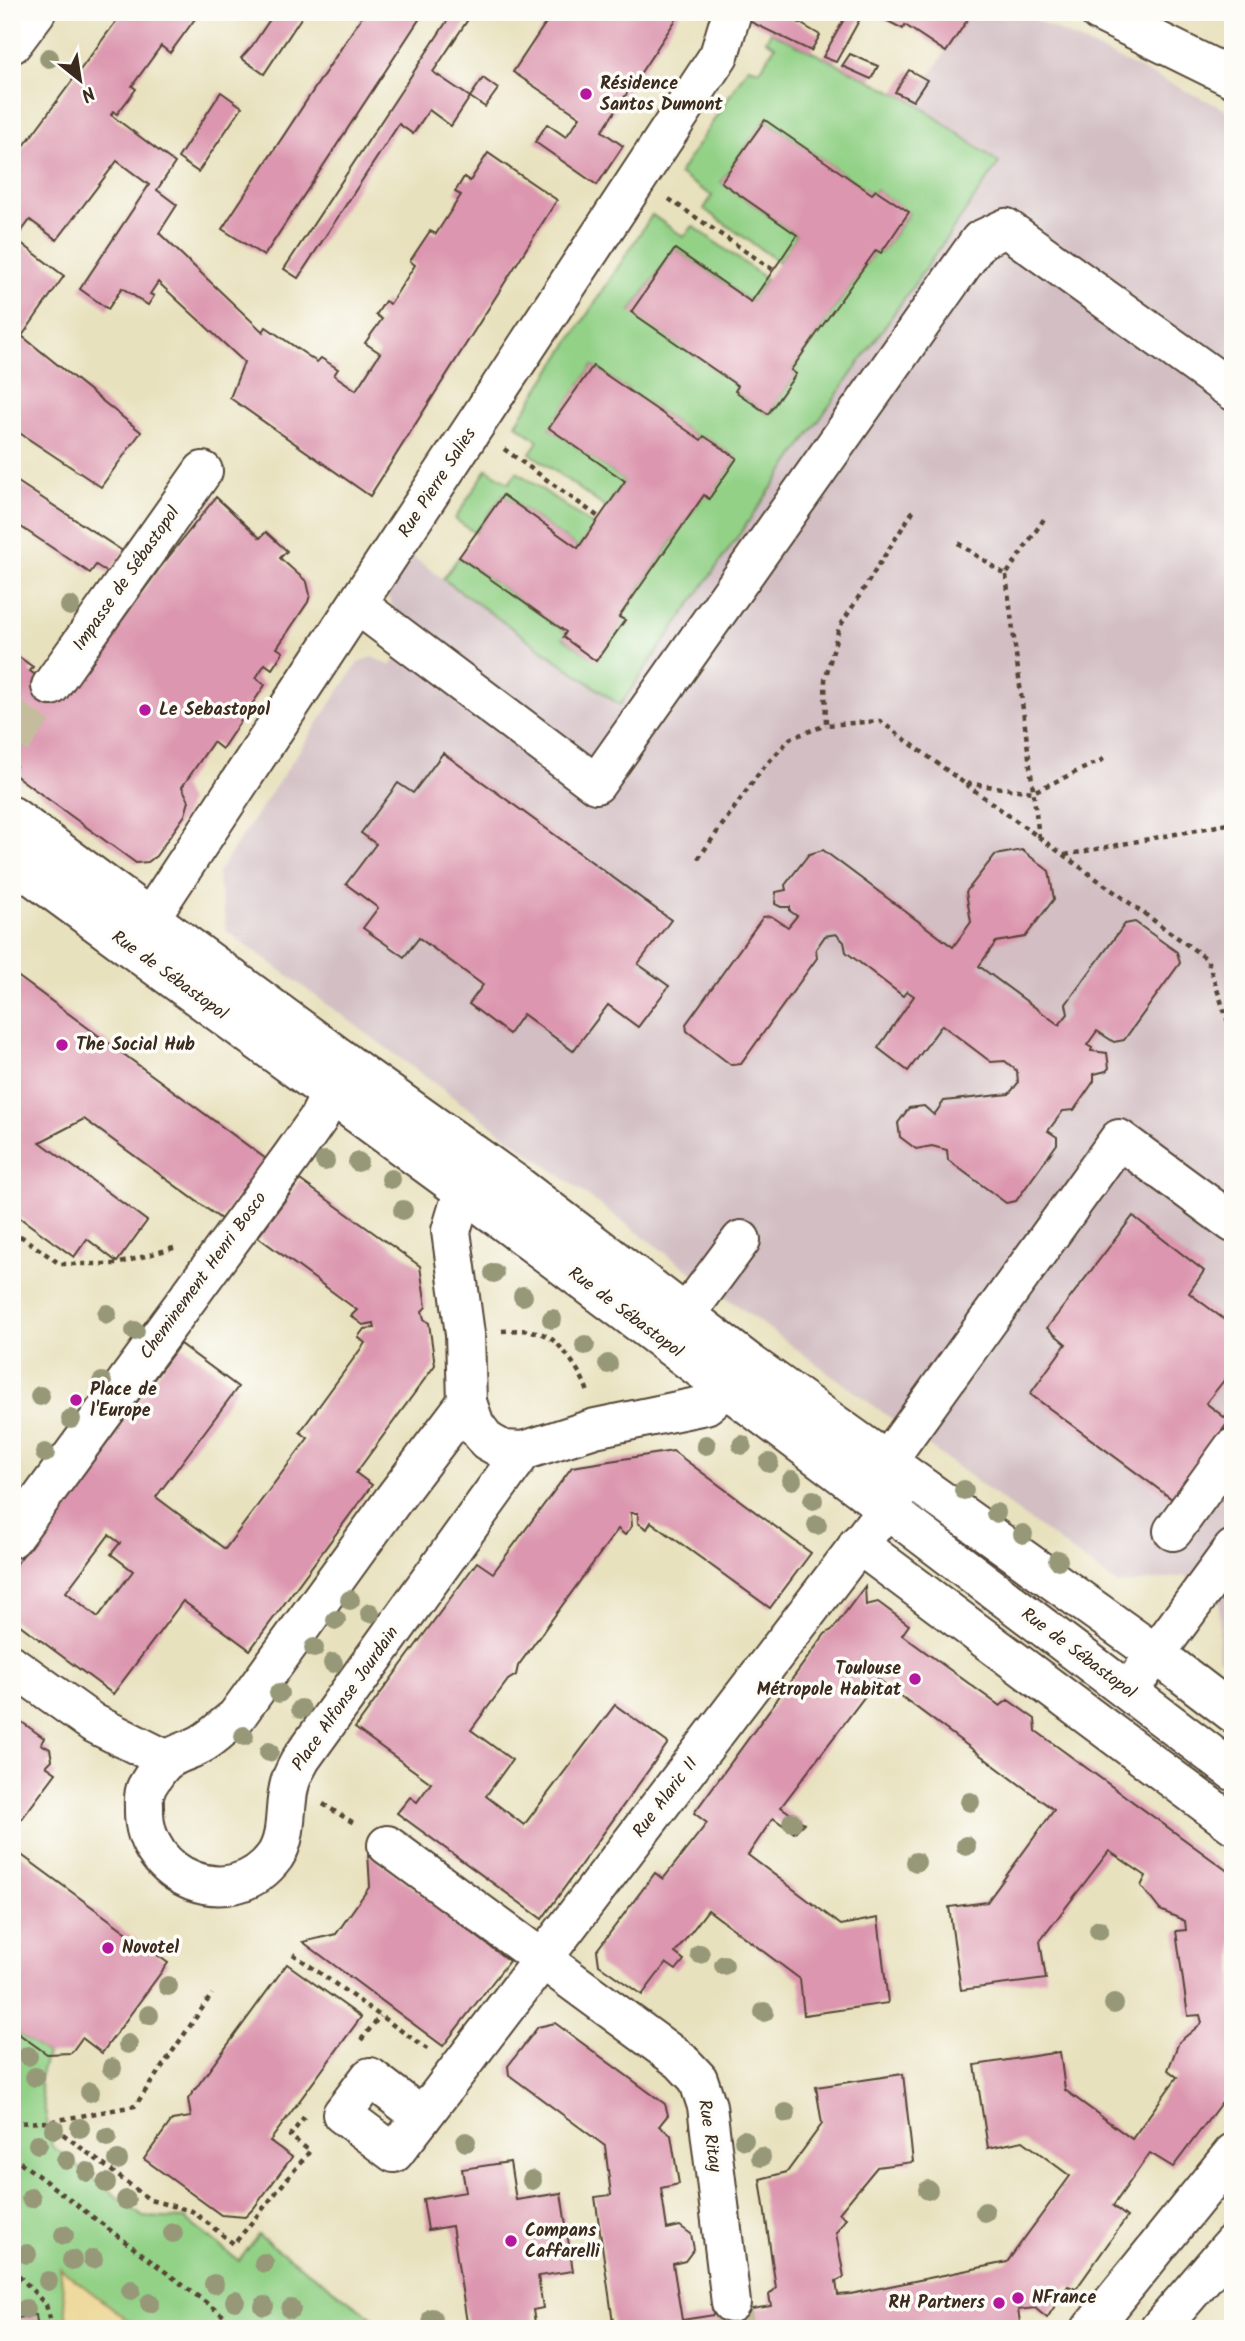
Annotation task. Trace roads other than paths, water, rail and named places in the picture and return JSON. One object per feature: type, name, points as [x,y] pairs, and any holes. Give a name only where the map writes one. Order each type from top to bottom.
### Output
[{"type":"street","points":[[12,44],[36,12]]},
{"type":"street","name":"Rue Pierre Salies","points":[[140,933],[719,55],[732,12]]},
{"type":"street","points":[[1100,12],[1233,78]]},
{"type":"street","points":[[358,605],[596,783],[980,240],[1006,228],[1233,391]]},
{"type":"street","name":"Impasse de Sébastopol","points":[[51,686],[204,471]]},
{"type":"street","name":"Rue de Sébastopol","points":[[12,816],[140,933],[331,1093],[463,1191],[737,1375],[898,1470],[1156,1654],[1233,1713]]},
{"type":"street","name":"Rue de Sébastopol","points":[[12,861],[140,933],[391,1095],[513,1182],[687,1313],[737,1375],[876,1500],[1233,1771]]},
{"type":"street","points":[[331,1093],[391,1095]]},
{"type":"street","name":"Cheminement Henri Bosco","points":[[12,1538],[292,1156],[318,1119],[331,1093]]},
{"type":"street","name":"Rue Alaric II","points":[[422,2117],[858,1544],[876,1500],[1119,1139],[1233,1223]]},
{"type":"street","points":[[513,1182],[463,1191],[451,1231],[465,1334],[467,1402],[475,1425],[486,1441],[503,1450],[523,1451],[595,1427],[706,1405],[737,1375]]},
{"type":"street","points":[[687,1313],[741,1240]]},
{"type":"street","name":"Place Alfonse Jourdain","points":[[467,1402],[236,1717],[203,1743],[167,1760],[144,1791],[144,1821],[151,1847],[171,1870],[196,1882],[217,1887],[243,1882],[259,1872],[276,1854],[285,1829],[290,1783],[300,1759],[523,1451]]},
{"type":"street","points":[[1173,1531],[1233,1448]]},
{"type":"street","points":[[858,1544],[1233,1824]]},
{"type":"street","points":[[1128,1692],[1233,1549]]},
{"type":"street","points":[[12,1665],[93,1723],[167,1760]]},
{"type":"street","name":"Rue Ritay","points":[[387,1846],[681,2061],[698,2080],[707,2106],[731,2304]]},
{"type":"street","points":[[1091,2329],[1233,2153]]},
{"type":"street","points":[[1158,2329],[1233,2243]]},
{"type":"tunnel","points":[[12,741],[51,686]]},
{"type":"tunnel","points":[[731,2303],[736,2329]]},
{"type":"place","name":"Résidence Santos Dumont","points":[[586,94]]},
{"type":"place","name":"Le Sebastopol","points":[[145,710]]},
{"type":"place","name":"The Social Hub","points":[[62,1045]]},
{"type":"place","name":"Place de l'Europe","points":[[76,1400]]},
{"type":"place","name":"Toulouse Métropole Habitat","points":[[915,1679]]},
{"type":"place","name":"Novotel","points":[[108,1948]]},
{"type":"place","name":"Compans Caffarelli","points":[[511,2241]]},
{"type":"place","name":"NFrance","points":[[1018,2298]]},
{"type":"place","name":"RH Partners","points":[[999,2303]]}]
